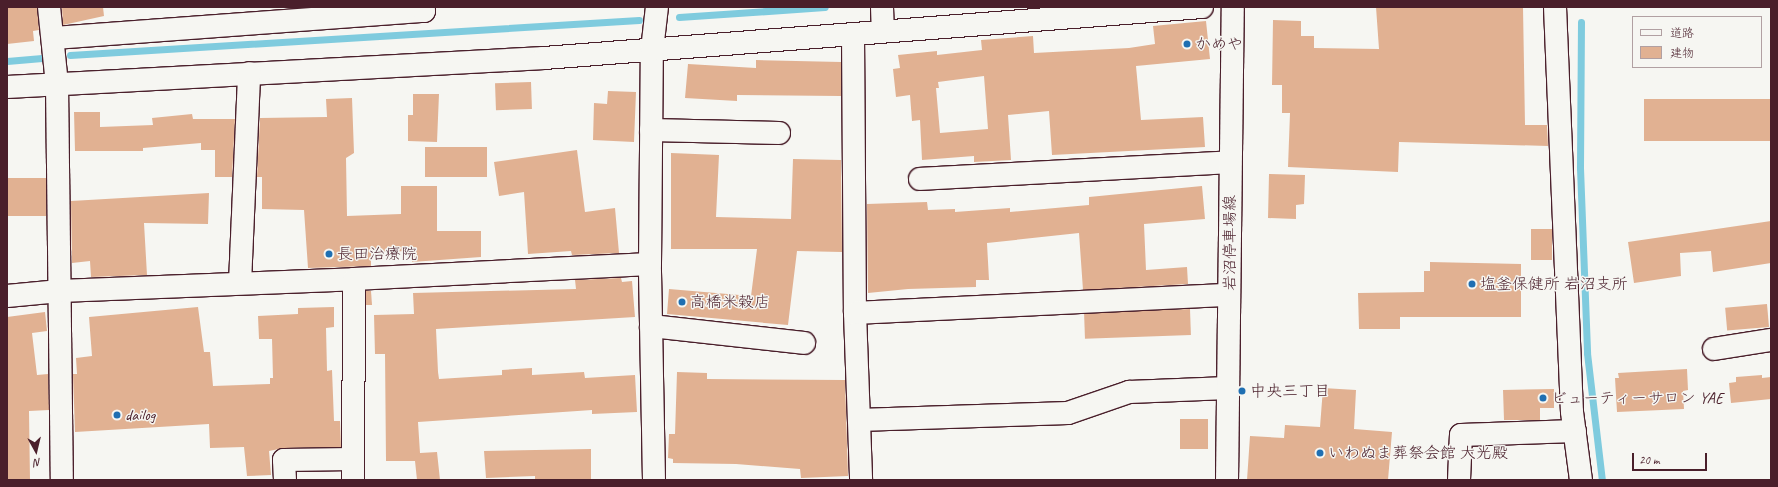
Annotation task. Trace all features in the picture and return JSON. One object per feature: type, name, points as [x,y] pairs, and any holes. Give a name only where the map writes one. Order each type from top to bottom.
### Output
[{"type":"street","points":[[50,7],[57,84],[62,480]]},
{"type":"street","points":[[54,38],[424,11],[424,7]]},
{"type":"street","points":[[654,480],[650,264],[652,50],[657,7]]},
{"type":"street","points":[[882,7],[883,31]]},
{"type":"street","points":[[7,87],[652,50],[1202,7]]},
{"type":"street","name":"岩沼停車場線","points":[[1227,480],[1233,7]]},
{"type":"street","points":[[1555,7],[1575,431],[1581,480]]},
{"type":"street","points":[[853,34],[855,313],[861,480]]},
{"type":"street","points":[[240,283],[249,73]]},
{"type":"street","points":[[651,130],[779,133]]},
{"type":"street","points":[[920,179],[1230,162]]},
{"type":"street","points":[[7,296],[60,291],[354,279],[650,264]]},
{"type":"street","points":[[285,480],[284,460],[353,470],[354,279]]},
{"type":"street","points":[[855,313],[1229,295]]},
{"type":"street","points":[[651,326],[804,342]]},
{"type":"street","points":[[1714,349],[1771,340]]},
{"type":"street","points":[[859,420],[1068,413],[1129,392],[1228,388]]},
{"type":"street","points":[[1459,480],[1461,435],[1575,431]]},
{"type":"building","points":[[7,7],[37,7],[39,30],[33,31],[34,41],[7,44]]},
{"type":"building","points":[[62,7],[103,7],[104,16],[63,25]]},
{"type":"building","points":[[1376,7],[1523,7],[1525,125],[1547,125],[1548,146],[1399,142],[1398,172],[1288,167],[1290,113],[1282,113],[1282,85],[1272,85],[1273,20],[1301,21],[1301,36],[1314,36],[1314,48],[1379,49]]},
{"type":"building","points":[[1206,21],[1210,59],[1136,66],[1141,120],[1203,117],[1205,147],[1052,155],[1049,111],[1008,115],[1011,160],[974,162],[974,156],[922,160],[920,120],[912,121],[910,95],[896,97],[893,69],[900,68],[898,55],[937,51],[937,55],[982,50],[981,40],[1033,36],[1034,53],[1129,48],[1155,44],[1153,26]],"holes":[[[984,76],[988,129],[940,133],[936,88],[939,88],[938,82]]]},
{"type":"building","points":[[756,60],[841,62],[841,96],[737,95],[737,101],[685,98],[688,64],[756,68]]},
{"type":"building","points":[[531,82],[532,109],[496,110],[495,83]]},
{"type":"building","points":[[608,91],[636,92],[634,142],[593,140],[594,103],[607,104]]},
{"type":"building","points":[[413,94],[439,94],[437,142],[408,141],[408,115],[413,115]]},
{"type":"building","points":[[352,98],[354,153],[346,158],[347,216],[401,214],[401,186],[437,186],[437,231],[481,231],[481,257],[412,262],[412,251],[371,252],[371,266],[308,268],[304,210],[262,209],[262,177],[257,177],[260,118],[327,117],[326,99]]},
{"type":"building","points":[[1644,99],[1771,99],[1771,141],[1644,141]]},
{"type":"building","points":[[74,112],[100,112],[100,127],[153,125],[152,118],[192,114],[193,119],[235,119],[232,177],[215,177],[215,150],[201,150],[201,143],[143,148],[143,151],[75,151]]},
{"type":"building","points":[[425,147],[487,147],[487,177],[425,177]]},
{"type":"building","points":[[577,150],[585,212],[615,208],[619,253],[572,255],[571,251],[528,254],[524,192],[499,196],[494,162]]},
{"type":"building","points":[[671,153],[719,155],[716,217],[791,219],[793,159],[841,160],[842,252],[797,251],[788,325],[667,314],[669,289],[751,296],[757,249],[671,249]]},
{"type":"building","points":[[1269,174],[1305,175],[1304,204],[1296,205],[1296,219],[1268,218]]},
{"type":"building","points":[[7,178],[46,178],[46,216],[7,216]]},
{"type":"building","points":[[1202,186],[1205,219],[1144,224],[1146,270],[1187,267],[1188,284],[1083,290],[1079,233],[987,243],[989,280],[976,280],[976,287],[908,289],[868,293],[867,204],[927,202],[928,210],[955,209],[955,212],[1010,208],[1010,212],[1089,205],[1089,197]]},
{"type":"building","points":[[209,193],[208,224],[144,223],[147,275],[91,277],[90,261],[72,263],[71,201]]},
{"type":"building","points":[[1771,221],[1771,263],[1713,272],[1711,251],[1680,253],[1681,276],[1634,283],[1628,242]]},
{"type":"building","points":[[1531,229],[1552,229],[1552,260],[1531,260]]},
{"type":"building","name":"塩釜保健所 岩沼支所","points":[[1430,262],[1521,264],[1521,317],[1400,317],[1400,329],[1359,329],[1358,293],[1424,292],[1424,271],[1430,271]]},
{"type":"building","points":[[621,278],[622,282],[632,281],[635,317],[436,329],[438,372],[439,379],[502,375],[502,370],[532,368],[532,375],[584,372],[585,378],[635,375],[637,412],[592,414],[592,410],[418,422],[420,453],[437,452],[440,480],[417,480],[415,461],[386,461],[385,354],[375,354],[374,315],[414,314],[413,293],[576,289],[575,280]]},
{"type":"building","points":[[366,291],[371,291],[372,305],[366,305]]},
{"type":"building","points":[[1767,304],[1769,327],[1727,331],[1725,308]]},
{"type":"building","points":[[198,307],[204,352],[210,352],[213,386],[270,384],[270,378],[273,378],[272,339],[259,339],[258,316],[298,314],[298,308],[334,307],[334,327],[326,328],[327,371],[332,370],[334,421],[340,421],[341,447],[284,448],[269,451],[271,475],[247,476],[244,447],[210,448],[209,424],[75,432],[73,374],[77,374],[76,358],[92,356],[89,317]]},
{"type":"building","points":[[1190,309],[1191,335],[1085,339],[1084,313]]},
{"type":"building","points":[[45,312],[47,331],[32,333],[37,375],[48,374],[49,410],[29,411],[30,480],[7,480],[7,317]]},
{"type":"building","points":[[1687,369],[1688,390],[1683,391],[1684,409],[1617,412],[1615,378],[1619,378],[1618,373]]},
{"type":"building","points":[[677,372],[707,373],[707,379],[845,380],[848,476],[801,478],[800,469],[736,464],[673,463],[673,459],[668,458],[669,434],[675,434]]},
{"type":"building","points":[[1762,375],[1762,378],[1771,377],[1771,399],[1731,403],[1729,383],[1736,382],[1736,377]]},
{"type":"building","name":"いわぬま葬祭会館 大光殿","points":[[1323,388],[1356,390],[1354,429],[1392,432],[1388,480],[1247,480],[1250,436],[1284,438],[1285,425],[1320,427]]},
{"type":"building","points":[[1554,389],[1554,408],[1540,408],[1540,420],[1504,420],[1503,390]]},
{"type":"building","points":[[1180,419],[1208,419],[1208,449],[1180,449]]},
{"type":"building","points":[[591,449],[591,480],[535,480],[535,476],[486,478],[484,451]]},
{"type":"waterway","points":[[679,17],[825,7]]},
{"type":"waterway","points":[[70,55],[639,20]]},
{"type":"waterway","points":[[1581,22],[1580,168],[1587,353],[1602,480]]},
{"type":"waterway","points":[[7,61],[45,58]]},
{"type":"place","name":"かめや","points":[[1187,44]]},
{"type":"place","name":"長田治療院","points":[[329,254]]},
{"type":"place","name":"塩釜保健所 岩沼支所","points":[[1472,284]]},
{"type":"place","name":"高橋米穀店","points":[[682,302]]},
{"type":"place","name":"中央三丁目","points":[[1242,391]]},
{"type":"place","name":"ビューティーサロン YAE","points":[[1543,398]]},
{"type":"place","name":"dailog","points":[[117,415]]},
{"type":"place","name":"いわぬま葬祭会館 大光殿","points":[[1320,453]]}]
